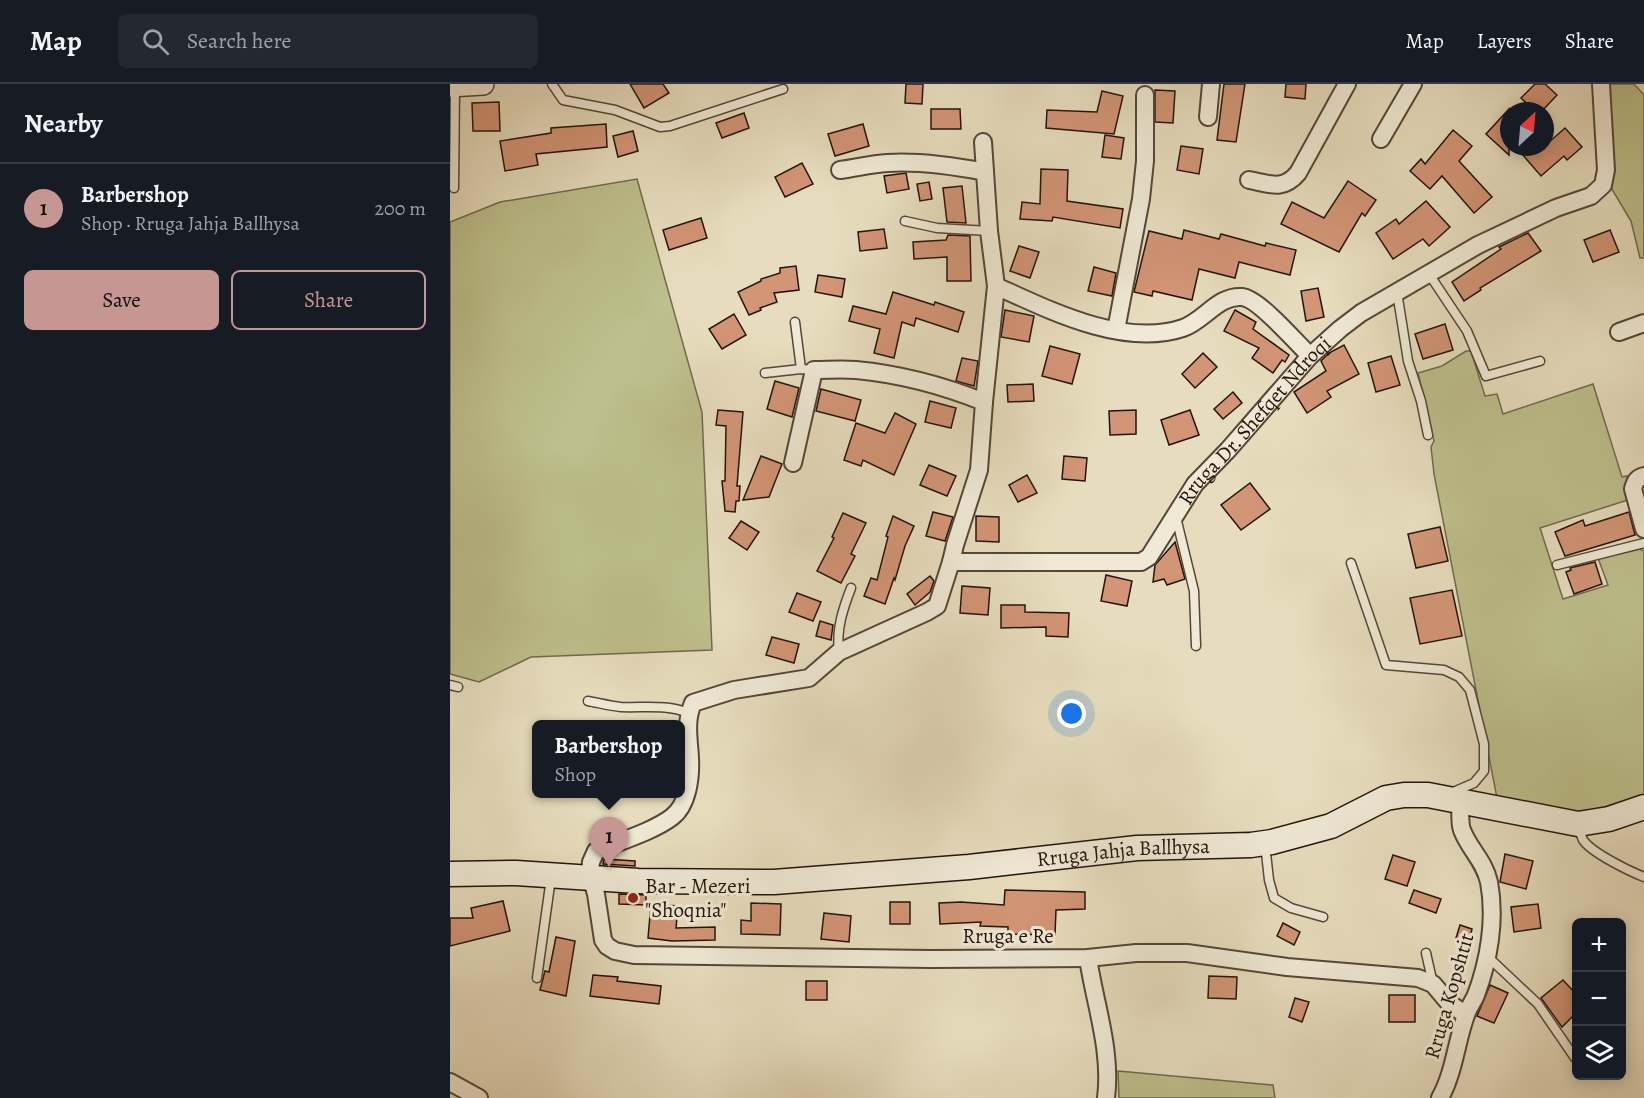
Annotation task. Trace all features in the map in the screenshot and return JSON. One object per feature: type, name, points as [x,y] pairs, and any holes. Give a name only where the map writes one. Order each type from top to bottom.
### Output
[{"type":"main road","name":"Rruga Jahja Ballhysa","points":[[591,879],[774,882],[969,867],[1137,848],[1265,843],[1331,826],[1386,798],[1412,795],[1428,795],[1578,824],[1609,819],[1644,807]]},
{"type":"main road","points":[[450,874],[516,873],[591,879]]},
{"type":"street","points":[[453,86],[483,84]]},
{"type":"street","points":[[1208,117],[1211,84]]},
{"type":"street","points":[[1249,180],[1280,185],[1293,180],[1347,84]]},
{"type":"street","points":[[1381,139],[1413,84]]},
{"type":"street","name":"Rruga Dr. Shefqet Ndroqi","points":[[951,562],[1141,562],[1149,556],[1195,484],[1228,450],[1310,356],[1361,313],[1521,223],[1591,196],[1599,190],[1606,170],[1601,84]]},
{"type":"street","points":[[1116,330],[1141,199],[1145,161],[1145,95]]},
{"type":"street","points":[[685,795],[691,773],[687,730],[688,713],[693,703],[734,690],[809,678],[839,652],[937,606],[979,470],[996,286],[989,231],[983,142]]},
{"type":"street","points":[[840,170],[887,163],[964,168],[985,172]]},
{"type":"street","points":[[996,286],[1063,315],[1134,334],[1159,333],[1185,328],[1229,298],[1243,297],[1255,301],[1310,356]]},
{"type":"street","points":[[1618,332],[1644,323]]},
{"type":"street","points":[[793,464],[807,369],[856,370],[898,377],[961,393],[984,402]]},
{"type":"street","points":[[1644,476],[1638,478],[1634,483],[1644,529]]},
{"type":"street","points":[[591,879],[591,862],[596,851],[673,817],[682,806],[684,798]]},
{"type":"street","name":"Rruga Kopshtit","points":[[1440,1098],[1447,1085],[1466,1015],[1487,956],[1492,898],[1482,861],[1462,829],[1454,801]]},
{"type":"street","name":"Rruga e Re","points":[[591,879],[596,894],[603,940],[615,951],[634,955],[930,959],[1088,958],[1136,953],[1187,953],[1287,967],[1418,978],[1433,984]]},
{"type":"street","points":[[1088,958],[1107,1060],[1106,1098]]},
{"type":"street","points":[[1433,984],[1449,1003],[1466,1015]]},
{"type":"street","points":[[450,1082],[479,1098]]},
{"type":"lane","points":[[552,84],[563,100],[615,110],[660,127],[714,113],[783,89]]},
{"type":"lane","points":[[453,86],[454,188]]},
{"type":"lane","points":[[905,221],[937,228],[989,231]]},
{"type":"lane","points":[[1429,274],[1467,331],[1486,376],[1540,361]]},
{"type":"lane","points":[[1397,292],[1408,361],[1421,401],[1428,435]]},
{"type":"lane","points":[[765,373],[807,369],[795,322]]},
{"type":"lane","points":[[1176,514],[1194,591],[1196,646]]},
{"type":"lane","points":[[1557,565],[1644,543]]},
{"type":"lane","points":[[1351,563],[1386,665],[1444,670],[1459,677],[1470,690],[1484,744],[1484,771],[1474,783],[1450,794],[1454,801]]},
{"type":"lane","points":[[839,652],[837,639],[839,626],[851,588]]},
{"type":"lane","points":[[588,701],[619,706],[665,707],[688,713]]},
{"type":"lane","points":[[1578,824],[1584,841],[1626,870],[1644,877]]},
{"type":"lane","points":[[1265,843],[1269,880],[1274,898],[1291,908],[1323,917]]},
{"type":"lane","points":[[537,978],[551,875]]},
{"type":"lane","points":[[1426,953],[1433,984]]},
{"type":"lane","points":[[1487,956],[1538,1004],[1572,1054]]},
{"type":"green space","points":[[1607,84],[1634,84],[1644,95],[1644,258],[1640,258],[1631,221],[1610,186]]},
{"type":"green space","points":[[637,179],[702,412],[712,650],[531,657],[479,682],[450,674],[450,222],[500,202]]},
{"type":"green space","points":[[1466,351],[1471,351],[1485,396],[1497,394],[1503,414],[1593,384],[1622,477],[1627,476],[1631,499],[1540,528],[1563,599],[1608,585],[1598,558],[1640,549],[1644,551],[1644,795],[1594,810],[1572,813],[1497,798],[1434,474],[1431,447],[1434,441],[1418,373],[1442,366]]},
{"type":"green space","points":[[1118,1071],[1273,1085],[1275,1098],[1119,1098]]},
{"type":"building","points":[[630,84],[663,84],[669,93],[644,108]]},
{"type":"building","points":[[906,84],[923,84],[922,104],[905,103]]},
{"type":"building","points":[[1224,84],[1245,84],[1236,142],[1217,140]]},
{"type":"building","points":[[1286,84],[1306,84],[1305,99],[1285,97]]},
{"type":"building","points":[[1535,84],[1545,84],[1557,95],[1550,102],[1525,102],[1521,98]]},
{"type":"building","points":[[1155,90],[1175,91],[1173,123],[1155,122]]},
{"type":"building","points":[[1102,91],[1123,96],[1114,134],[1046,128],[1047,110],[1097,112]]},
{"type":"building","points":[[499,102],[500,131],[473,131],[472,103]]},
{"type":"building","points":[[931,109],[960,109],[961,129],[931,129]]},
{"type":"building","points":[[744,113],[749,128],[722,138],[716,123]]},
{"type":"building","points":[[1500,119],[1500,147],[1486,134]]},
{"type":"building","points":[[606,124],[607,147],[536,154],[538,165],[505,171],[500,141],[551,133],[551,128]]},
{"type":"building","points":[[863,124],[869,146],[835,156],[828,134]]},
{"type":"building","points":[[1565,128],[1582,147],[1567,160],[1564,156],[1541,176],[1524,156],[1554,156],[1554,138]]},
{"type":"building","points":[[1453,130],[1472,146],[1459,161],[1492,197],[1474,213],[1442,176],[1430,189],[1410,171],[1421,159],[1425,164]]},
{"type":"building","points":[[633,131],[638,151],[618,157],[613,136]]},
{"type":"building","points":[[1105,135],[1124,138],[1121,159],[1102,157]]},
{"type":"building","points":[[1181,146],[1203,149],[1199,174],[1177,170]]},
{"type":"building","points":[[802,163],[813,184],[785,197],[775,177]]},
{"type":"building","points":[[1041,169],[1068,170],[1067,201],[1123,209],[1120,228],[1053,217],[1052,221],[1020,219],[1022,202],[1040,204]]},
{"type":"building","points":[[906,173],[909,189],[887,193],[884,176]]},
{"type":"building","points":[[1348,181],[1376,200],[1365,216],[1362,213],[1339,252],[1281,224],[1292,202],[1324,218]]},
{"type":"building","points":[[929,182],[932,199],[920,201],[917,184]]},
{"type":"building","points":[[962,186],[966,223],[947,222],[943,188]]},
{"type":"building","points":[[1426,201],[1450,227],[1429,246],[1423,239],[1393,259],[1376,233],[1396,219],[1399,224]]},
{"type":"building","points":[[701,218],[707,238],[669,250],[663,230]]},
{"type":"building","points":[[884,229],[887,248],[860,251],[858,232]]},
{"type":"building","points":[[1184,230],[1219,239],[1221,234],[1265,246],[1266,243],[1296,250],[1290,275],[1239,262],[1235,278],[1199,269],[1192,300],[1153,291],[1152,296],[1134,292],[1149,231],[1182,239]]},
{"type":"building","points":[[1610,230],[1619,252],[1593,262],[1584,240]]},
{"type":"building","points":[[1528,233],[1541,251],[1480,288],[1481,290],[1464,301],[1452,282],[1501,249],[1499,247]]},
{"type":"building","points":[[948,235],[970,236],[971,281],[947,281],[947,257],[914,259],[913,242],[946,240]]},
{"type":"building","points":[[1019,246],[1039,252],[1030,278],[1010,271]]},
{"type":"building","points":[[796,266],[799,290],[774,293],[777,302],[749,315],[738,292],[761,279],[780,273],[780,268]]},
{"type":"building","points":[[1094,267],[1116,273],[1112,296],[1088,291]]},
{"type":"building","points":[[818,275],[845,279],[842,297],[815,292]]},
{"type":"building","points":[[1318,288],[1324,317],[1306,321],[1301,291]]},
{"type":"building","points":[[893,292],[964,312],[958,332],[916,318],[914,326],[902,322],[894,358],[874,353],[880,329],[849,321],[853,306],[886,314]]},
{"type":"building","points":[[1005,310],[1034,316],[1029,342],[1001,337]]},
{"type":"building","points":[[1235,310],[1256,322],[1253,329],[1289,355],[1285,362],[1282,360],[1273,373],[1252,358],[1259,348],[1224,331]]},
{"type":"building","points":[[734,314],[746,335],[722,349],[709,329]]},
{"type":"building","points":[[1445,324],[1453,350],[1423,359],[1415,334]]},
{"type":"building","points":[[1344,345],[1359,374],[1327,391],[1331,397],[1307,413],[1294,392],[1326,371],[1321,361],[1329,353]]},
{"type":"building","points":[[1050,346],[1080,354],[1072,384],[1042,376]]},
{"type":"building","points":[[1203,353],[1217,367],[1195,388],[1182,374]]},
{"type":"building","points":[[1391,356],[1400,385],[1376,392],[1368,363]]},
{"type":"building","points":[[962,358],[978,361],[974,386],[956,381]]},
{"type":"building","points":[[775,381],[799,388],[792,417],[767,409]]},
{"type":"building","points":[[1033,384],[1034,401],[1008,402],[1007,385]]},
{"type":"building","points":[[821,389],[861,400],[855,421],[816,411]]},
{"type":"building","points":[[1233,392],[1242,403],[1223,419],[1214,409]]},
{"type":"building","points":[[930,401],[956,408],[951,428],[925,422]]},
{"type":"building","points":[[718,410],[743,412],[737,486],[740,486],[739,501],[736,501],[735,512],[725,511],[722,481],[725,481],[726,426],[716,425]]},
{"type":"building","points":[[1136,410],[1136,434],[1110,435],[1109,411]]},
{"type":"building","points":[[1190,410],[1199,435],[1169,445],[1161,420]]},
{"type":"building","points":[[895,413],[916,424],[894,475],[863,460],[861,466],[844,460],[856,423],[885,433]]},
{"type":"building","points":[[761,456],[782,464],[769,497],[743,500]]},
{"type":"building","points":[[1064,456],[1087,458],[1085,481],[1062,479]]},
{"type":"building","points":[[929,465],[956,476],[947,496],[920,485]]},
{"type":"building","points":[[1027,475],[1037,493],[1018,502],[1009,485]]},
{"type":"building","points":[[1250,483],[1270,509],[1241,530],[1221,505]]},
{"type":"building","points":[[933,512],[953,517],[945,541],[926,536]]},
{"type":"building","points":[[1629,512],[1635,535],[1565,556],[1555,532],[1583,520],[1585,526]]},
{"type":"building","points":[[843,513],[866,523],[851,554],[855,556],[841,583],[817,571],[834,538],[832,537]]},
{"type":"building","points":[[893,516],[914,526],[885,604],[864,596],[871,578],[877,580],[888,537],[886,536]]},
{"type":"building","points":[[976,516],[999,517],[999,542],[976,541]]},
{"type":"building","points":[[741,521],[759,532],[747,550],[729,538]]},
{"type":"building","points":[[1440,527],[1448,561],[1416,568],[1408,534]]},
{"type":"building","points":[[1175,542],[1185,579],[1167,585],[1164,579],[1153,582],[1155,565]]},
{"type":"building","points":[[1595,562],[1602,584],[1574,594],[1566,572],[1571,570],[1570,568]]},
{"type":"building","points":[[1106,575],[1132,581],[1127,606],[1101,601]]},
{"type":"building","points":[[930,576],[934,581],[930,592],[915,605],[907,594]]},
{"type":"building","points":[[962,586],[990,588],[988,615],[960,613]]},
{"type":"building","points":[[1452,590],[1462,636],[1420,644],[1410,598]]},
{"type":"building","points":[[797,593],[821,602],[813,621],[789,612]]},
{"type":"building","points":[[1001,605],[1025,605],[1025,612],[1069,613],[1068,637],[1046,636],[1046,627],[1001,628]]},
{"type":"building","points":[[820,621],[833,625],[831,640],[816,636]]},
{"type":"building","points":[[772,637],[799,644],[794,663],[766,655]]},
{"type":"building","points":[[1505,854],[1533,861],[1526,889],[1500,882]]},
{"type":"building","points":[[1393,855],[1415,862],[1407,886],[1385,879]]},
{"type":"building","points":[[604,859],[635,861],[635,866],[603,864]]},
{"type":"building","points":[[1005,890],[1085,892],[1085,909],[1056,910],[1055,935],[1008,934],[1008,927],[980,926],[981,922],[940,924],[939,903],[1004,905]]},
{"type":"building","points":[[1414,890],[1441,899],[1436,913],[1409,903]]},
{"type":"building","name":"Bar - Mezeri \"Shoqnia\"","points":[[619,894],[646,895],[646,905],[619,904]]},
{"type":"building","points":[[503,901],[510,931],[450,946],[450,918],[473,918],[471,908]]},
{"type":"building","points":[[890,902],[910,902],[910,924],[890,924]]},
{"type":"building","points":[[751,903],[781,904],[780,935],[741,934],[741,920],[751,921]]},
{"type":"building","points":[[651,904],[678,906],[676,928],[715,927],[715,940],[672,941],[648,938]]},
{"type":"building","points":[[1538,904],[1541,928],[1514,932],[1511,907]]},
{"type":"building","points":[[824,913],[851,916],[849,942],[821,939]]},
{"type":"building","points":[[1283,923],[1300,932],[1294,945],[1277,936]]},
{"type":"building","points":[[1460,925],[1472,929],[1469,942],[1456,938]]},
{"type":"building","points":[[556,937],[575,941],[566,996],[540,990],[545,971],[549,972]]},
{"type":"building","points":[[593,975],[618,977],[617,981],[661,986],[659,1004],[590,996]]},
{"type":"building","points":[[1209,976],[1237,977],[1236,999],[1208,998]]},
{"type":"building","points":[[1563,980],[1572,990],[1572,1017],[1562,1027],[1541,998]]},
{"type":"building","points":[[806,981],[827,981],[827,1000],[806,1000]]},
{"type":"building","points":[[1490,985],[1508,993],[1494,1023],[1477,1016]]},
{"type":"building","points":[[1389,995],[1415,995],[1415,1022],[1389,1022]]},
{"type":"building","points":[[1295,998],[1309,1002],[1302,1022],[1289,1017]]},
{"type":"place","name":"Barbershop","points":[[609,867]]},
{"type":"place","name":"Bar - Mezeri \"Shoqnia\"","points":[[633,898]]}]
